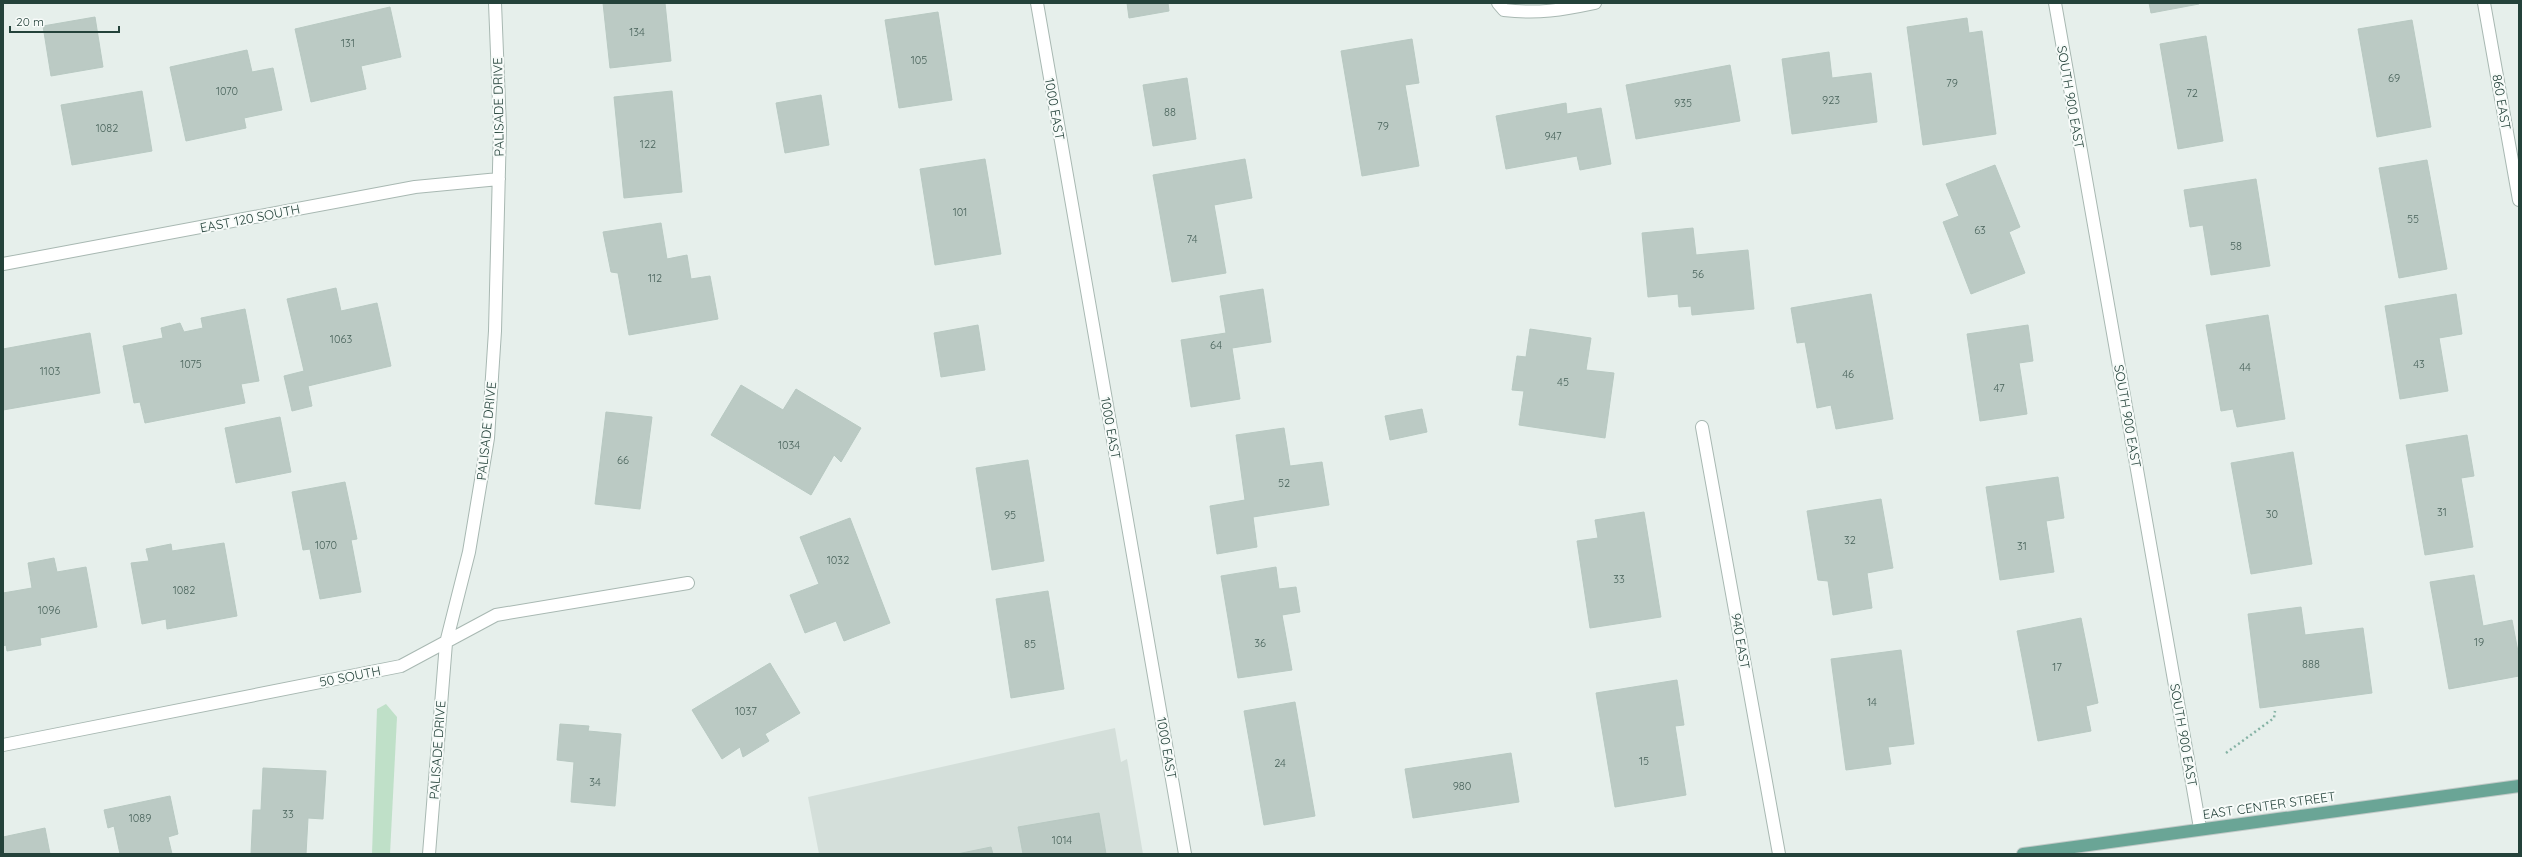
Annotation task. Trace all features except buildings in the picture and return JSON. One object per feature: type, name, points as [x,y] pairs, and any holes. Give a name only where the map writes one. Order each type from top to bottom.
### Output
[{"type":"main road","name":"EAST CENTER STREET","points":[[2023,854],[2200,828],[2519,786]]},
{"type":"street","name":"PALISADE DRIVE","points":[[429,854],[446,643],[469,552],[488,438],[495,331],[499,180],[499,91],[495,3]]},
{"type":"street","name":"1000 EAST","points":[[1037,3],[1185,854]]},
{"type":"street","points":[[1501,7],[1550,12],[1595,3]]},
{"type":"street","name":"SOUTH 900 EAST","points":[[2055,3],[2200,828]]},
{"type":"street","name":"860 EAST","points":[[2484,3],[2519,200]]},
{"type":"street","name":"EAST 120 SOUTH","points":[[3,264],[415,187],[499,180]]},
{"type":"street","name":"940 EAST","points":[[1702,427],[1779,854]]},
{"type":"street","name":"50 SOUTH","points":[[3,745],[400,666],[446,643],[496,615],[688,583]]},
{"type":"path","points":[[2226,753],[2274,718],[2275,711]]},
{"type":"shaded area","points":[[1115,728],[1121,762],[1127,759],[1143,854],[819,854],[808,797]]},
{"type":"green space","points":[[386,704],[397,717],[390,854],[372,854],[377,709]]}]
